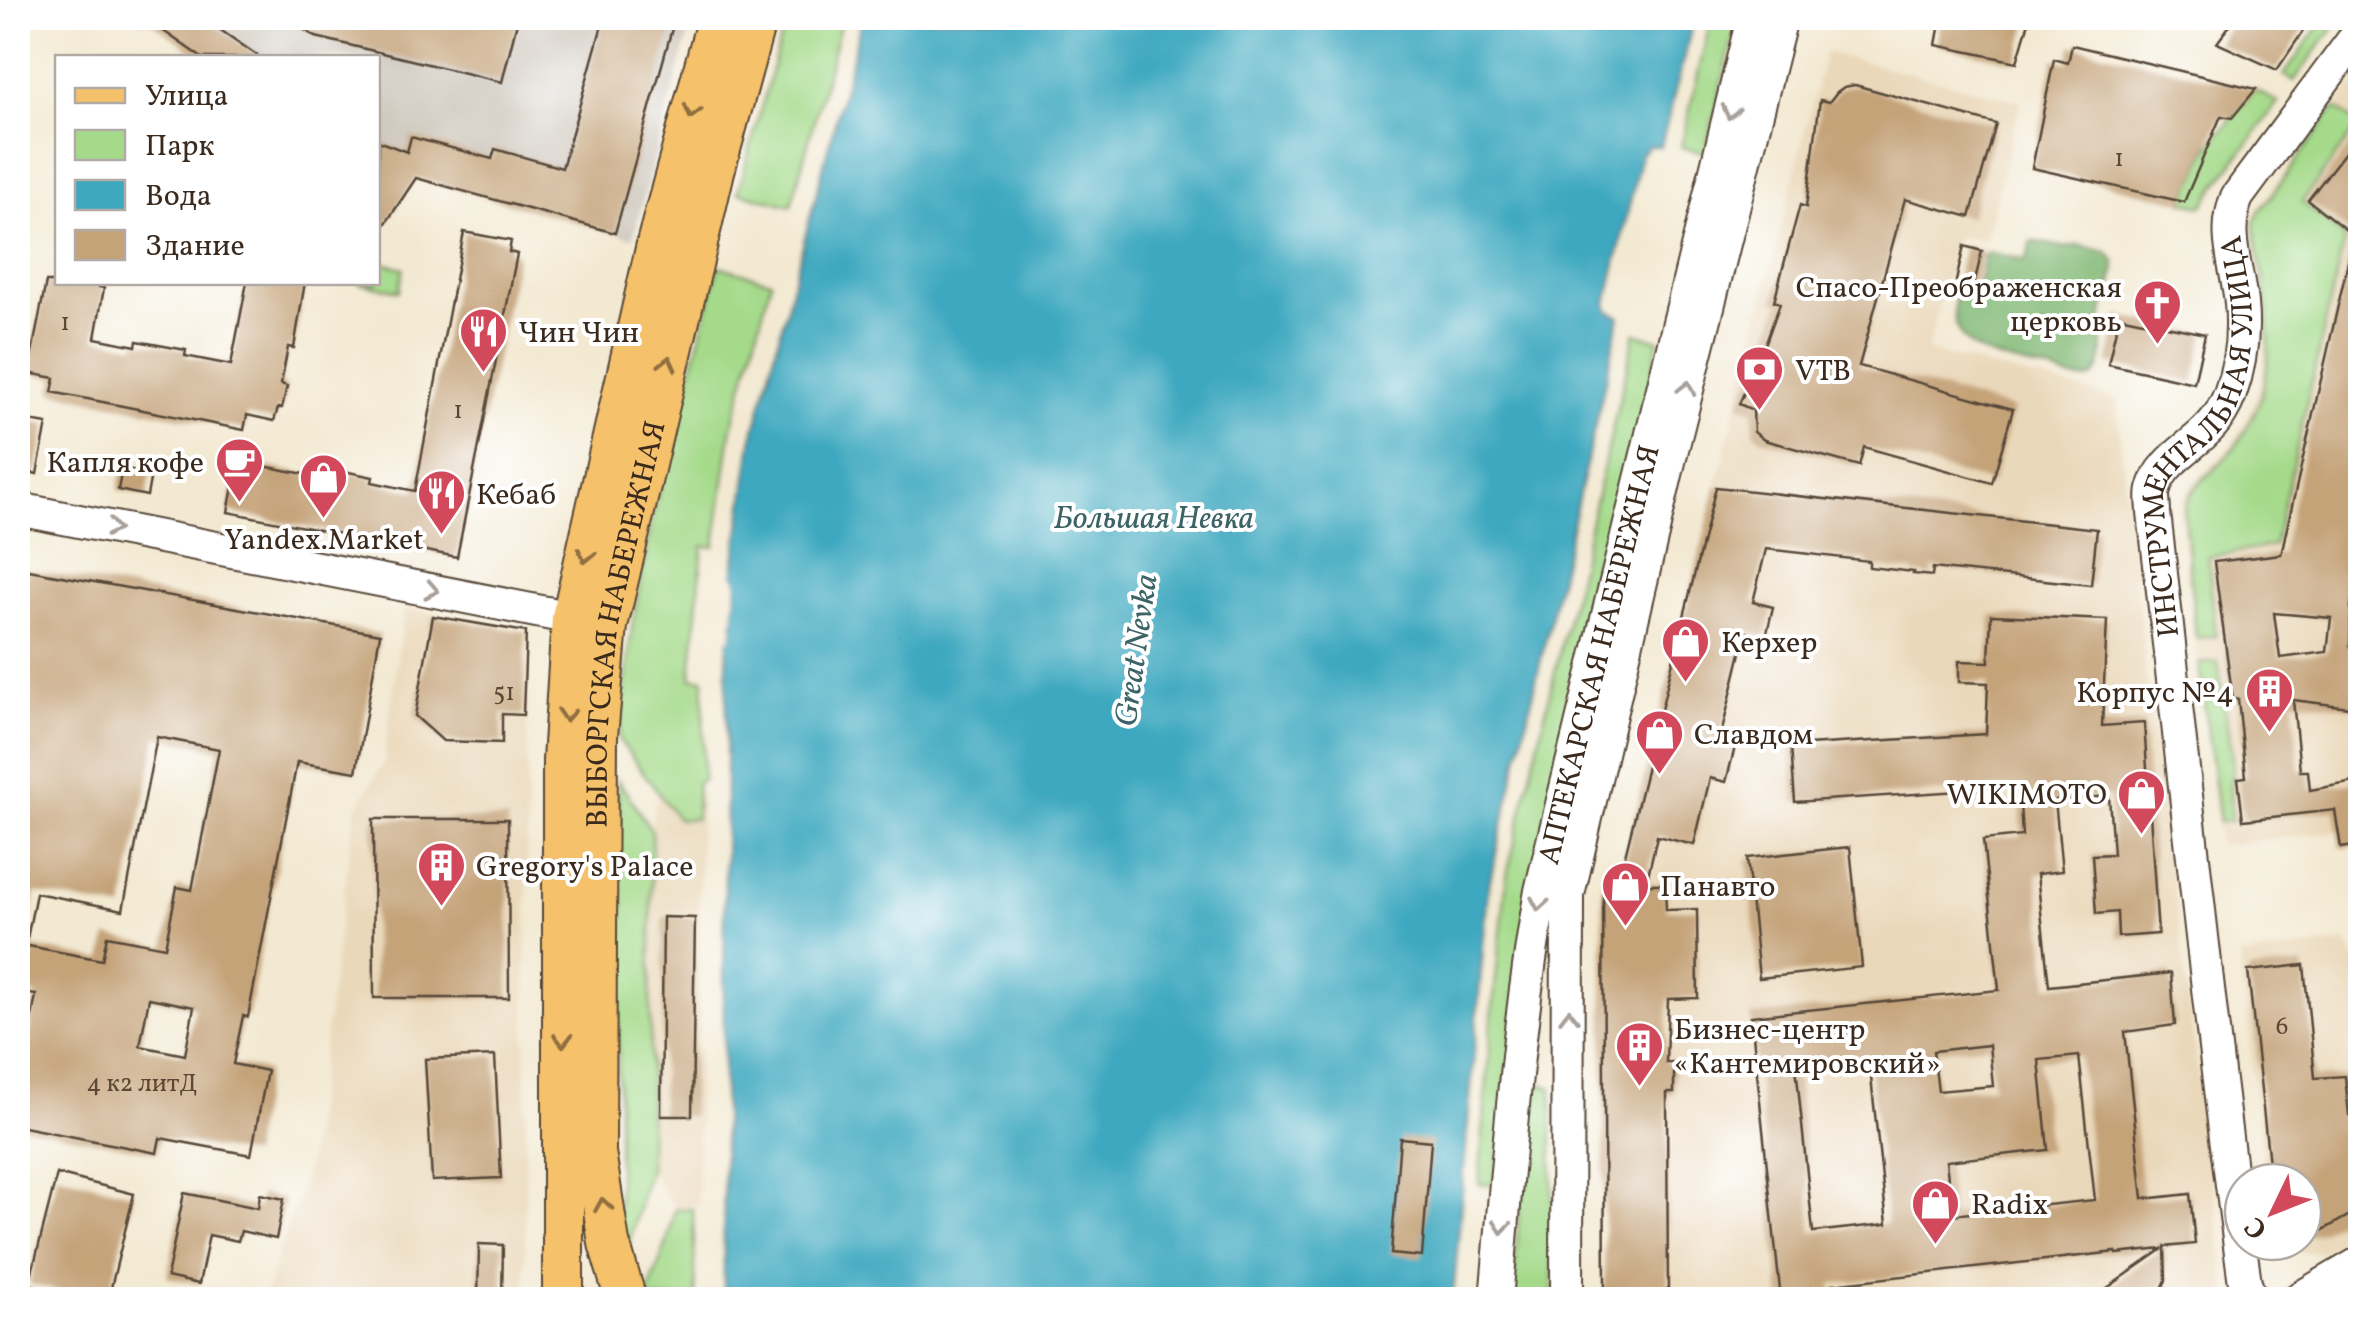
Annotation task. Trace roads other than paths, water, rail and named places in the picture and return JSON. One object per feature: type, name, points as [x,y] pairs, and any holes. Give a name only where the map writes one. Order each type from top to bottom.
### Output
[{"type":"main road","name":"ВЫБОРГСКАЯ НАБЕРЕЖНАЯ","points":[[563,1300],[563,778],[572,618],[658,240],[718,18]]},
{"type":"main road","name":"ВЫБОРГСКАЯ НАБЕРЕЖНАЯ","points":[[626,1300],[609,1243],[595,1152],[597,736],[607,626],[714,171],[756,18]]},
{"type":"street","name":"АПТЕКАРСКАЯ НАБЕРЕЖНАЯ","points":[[1496,1300],[1530,954],[1552,838],[1753,18]]},
{"type":"street","name":"АПТЕКАРСКАЯ НАБЕРЕЖНАЯ","points":[[1567,1300],[1568,895],[1667,472],[1781,18]]},
{"type":"street","name":"ИНСТРУМЕНТАЛЬНАЯ УЛИЦА","points":[[2251,1300],[2244,1283],[2231,1180],[2154,489],[2166,467],[2211,426],[2229,398],[2241,339],[2241,304],[2229,215],[2237,197],[2360,31]]},
{"type":"street","points":[[18,509],[572,618]]},
{"type":"street","points":[[1516,1078],[1530,1063],[1541,1060],[1552,1064],[1568,1080]]},
{"type":"street","points":[[2296,1300],[2360,1264]]},
{"type":"water","name":"Большая Невка","points":[[862,18],[1694,18],[1661,146],[1649,146],[1641,154],[1607,303],[1609,311],[1620,317],[1488,889],[1453,1299],[724,1300],[727,640],[731,638],[737,580],[733,575],[752,441]]},
{"type":"place","name":"Спасо-Преображенская церковь","points":[[2157,346]]},
{"type":"place","name":"Чин Чин","points":[[483,374]]},
{"type":"place","name":"VTB","points":[[1760,412]]},
{"type":"place","name":"Капля кофе","points":[[239,504]]},
{"type":"place","name":"Yandex.Market","points":[[324,520]]},
{"type":"place","name":"Кебаб","points":[[441,536]]},
{"type":"place","name":"Керхер","points":[[1686,684]]},
{"type":"place","name":"Корпус №4","points":[[2269,734]]},
{"type":"place","name":"Славдом","points":[[1659,776]]},
{"type":"place","name":"WIKIMOTO","points":[[2142,836]]},
{"type":"place","name":"Gregory's Palace","points":[[441,908]]},
{"type":"place","name":"Панавто","points":[[1625,928]]},
{"type":"place","name":"Бизнес-центр «Кантемировский»","points":[[1639,1088]]},
{"type":"place","name":"Radix","points":[[1936,1246]]},
{"type":"water label","name":"Great Nevka","points":[[1135,650]]}]
